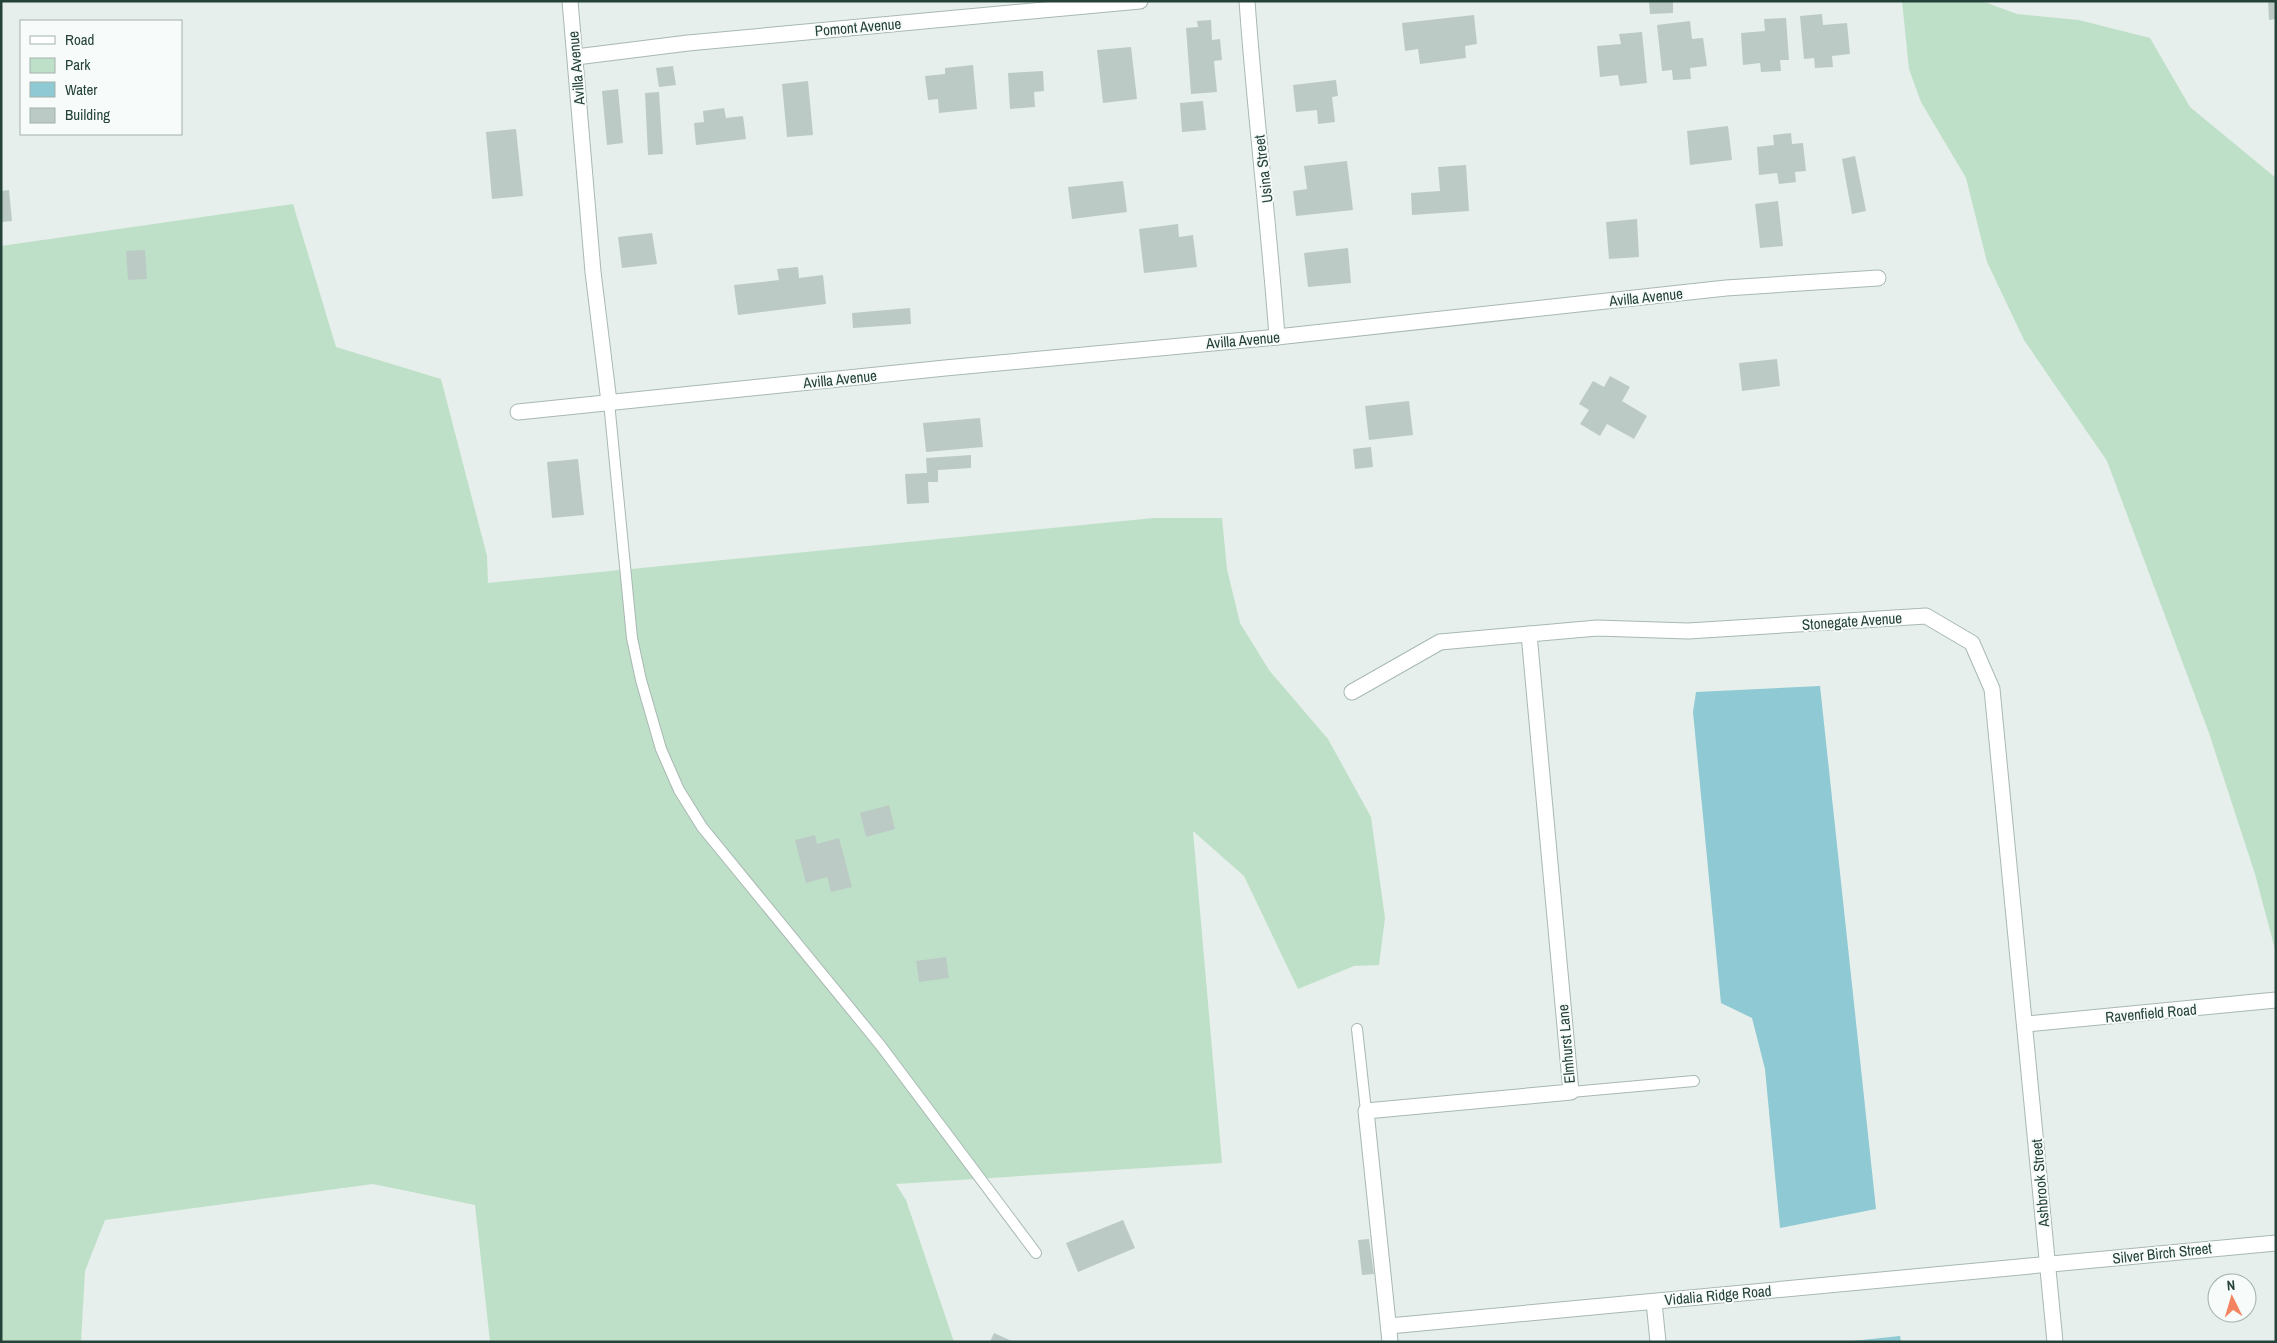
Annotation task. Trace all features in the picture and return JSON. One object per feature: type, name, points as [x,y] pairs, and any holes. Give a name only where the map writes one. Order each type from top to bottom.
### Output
[{"type":"street","name":"Avilla Avenue","points":[[570,1],[593,272],[609,402]]},
{"type":"street","name":"Pomont Avenue","points":[[576,57],[698,42],[1140,1]]},
{"type":"street","name":"Usina Street","points":[[1247,1],[1255,105],[1269,223],[1277,337]]},
{"type":"street","name":"Avilla Avenue","points":[[518,412],[955,367],[1277,337],[1726,288],[1878,278]]},
{"type":"street","name":"Stonegate Avenue","points":[[1352,692],[1440,642],[1597,628],[1688,631],[1926,616],[1972,643],[1992,689],[2026,1024]]},
{"type":"street","name":"Elmhurst Lane","points":[[1366,1111],[1571,1092],[1529,634]]},
{"type":"street","name":"Ravenfield Road","points":[[2026,1024],[2276,1000]]},
{"type":"street","name":"Ashbrook Street","points":[[2026,1024],[2055,1342]]},
{"type":"street","points":[[1366,1111],[1390,1334]]},
{"type":"street","name":"Silver Birch Street","points":[[2048,1264],[2276,1243]]},
{"type":"street","name":"Vidalia Ridge Road","points":[[1390,1334],[1654,1302],[2048,1264]]},
{"type":"street","points":[[1654,1302],[1658,1342]]},
{"type":"lane","points":[[609,402],[632,638],[641,680],[661,749],[679,790],[702,827],[881,1046],[1036,1253]]},
{"type":"lane","points":[[1357,1029],[1366,1111]]},
{"type":"lane","points":[[1571,1092],[1694,1080]]},
{"type":"green space","points":[[1902,1],[1982,1],[2017,14],[2079,20],[2150,38],[2190,107],[2276,178],[2276,953],[2255,874],[2209,733],[2107,461],[2024,340],[1987,262],[1966,178],[1921,102],[1909,69]]},
{"type":"green space","points":[[293,204],[336,347],[441,379],[487,556],[488,583],[1154,518],[1222,518],[1227,569],[1240,623],[1269,670],[1328,739],[1371,817],[1385,918],[1379,965],[1354,966],[1298,989],[1244,876],[1193,831],[1222,1163],[896,1184],[906,1200],[954,1342],[490,1342],[475,1205],[373,1184],[105,1220],[85,1271],[81,1342],[1,1342],[1,246]]},
{"type":"water","points":[[1820,686],[1876,1209],[1780,1228],[1765,1069],[1752,1018],[1721,1003],[1693,712],[1696,692]]},
{"type":"water","points":[[1900,1336],[1901,1342],[1843,1342]]},
{"type":"building","points":[[1649,1],[1673,1],[1673,13],[1650,14]]},
{"type":"building","points":[[2268,1],[2276,1],[2276,19],[2269,20]]},
{"type":"building","points":[[1822,14],[1823,25],[1847,23],[1850,54],[1832,56],[1833,67],[1815,68],[1814,58],[1804,59],[1800,16]]},
{"type":"building","points":[[1474,15],[1477,44],[1465,46],[1466,58],[1420,64],[1418,49],[1405,51],[1402,23]]},
{"type":"building","points":[[1786,18],[1789,60],[1780,60],[1781,71],[1761,72],[1760,63],[1743,65],[1741,33],[1765,31],[1764,19]]},
{"type":"building","points":[[1211,20],[1212,40],[1220,39],[1222,60],[1214,61],[1217,92],[1191,94],[1186,28],[1198,27],[1197,21]]},
{"type":"building","points":[[1690,21],[1692,39],[1703,38],[1707,66],[1690,68],[1691,79],[1673,80],[1672,70],[1662,71],[1657,25]]},
{"type":"building","points":[[1642,32],[1647,83],[1620,86],[1618,75],[1600,77],[1597,46],[1621,44],[1619,34]]},
{"type":"building","points":[[1131,47],[1137,99],[1103,103],[1097,50]]},
{"type":"building","points":[[973,65],[977,109],[939,113],[938,99],[928,100],[925,76],[945,74],[945,68]]},
{"type":"building","points":[[673,66],[676,85],[659,87],[656,68]]},
{"type":"building","points":[[1043,71],[1044,91],[1034,92],[1035,107],[1010,109],[1008,73]]},
{"type":"building","points":[[1336,80],[1338,96],[1332,97],[1335,122],[1318,124],[1317,110],[1296,112],[1293,85]]},
{"type":"building","points":[[808,81],[813,135],[787,137],[782,84]]},
{"type":"building","points":[[618,89],[623,143],[607,145],[602,91]]},
{"type":"building","points":[[659,92],[663,154],[648,155],[645,93]]},
{"type":"building","points":[[1203,101],[1206,130],[1182,132],[1180,103]]},
{"type":"building","points":[[724,108],[726,118],[743,116],[746,139],[696,145],[694,123],[704,122],[703,111]]},
{"type":"building","points":[[1728,126],[1732,160],[1690,165],[1687,131]]},
{"type":"building","points":[[516,129],[523,196],[492,199],[486,132]]},
{"type":"building","points":[[1791,133],[1792,144],[1803,143],[1806,171],[1795,172],[1796,182],[1779,184],[1777,173],[1759,175],[1757,147],[1774,145],[1773,135]]},
{"type":"building","points":[[1855,156],[1866,211],[1852,214],[1842,159]]},
{"type":"building","points":[[1347,161],[1353,210],[1296,216],[1293,191],[1307,189],[1304,166]]},
{"type":"building","points":[[1466,165],[1469,211],[1412,215],[1411,193],[1440,191],[1438,167]]},
{"type":"building","points":[[1123,181],[1127,212],[1072,219],[1068,187]]},
{"type":"building","points":[[9,190],[12,221],[1,222],[1,191]]},
{"type":"building","points":[[1778,201],[1783,246],[1760,248],[1755,204]]},
{"type":"building","points":[[1637,219],[1639,257],[1609,259],[1606,222]]},
{"type":"building","points":[[1178,224],[1179,237],[1193,235],[1197,267],[1144,273],[1139,229]]},
{"type":"building","points":[[652,233],[657,264],[622,268],[618,237]]},
{"type":"building","points":[[1348,248],[1351,283],[1308,287],[1304,253]]},
{"type":"building","points":[[145,250],[147,279],[128,280],[126,251]]},
{"type":"building","points":[[798,267],[799,278],[823,275],[826,304],[738,315],[734,285],[779,280],[777,269]]},
{"type":"building","points":[[910,308],[911,324],[853,328],[852,313]]},
{"type":"building","points":[[1777,359],[1780,386],[1742,391],[1739,363]]},
{"type":"building","points":[[1610,376],[1630,387],[1622,401],[1647,416],[1634,439],[1607,424],[1600,436],[1580,424],[1589,410],[1579,404],[1593,381],[1604,387]]},
{"type":"building","points":[[1409,401],[1413,435],[1369,440],[1365,406]]},
{"type":"building","points":[[980,418],[983,447],[926,452],[923,423]]},
{"type":"building","points":[[1371,447],[1373,467],[1355,469],[1353,449]]},
{"type":"building","points":[[971,455],[971,468],[938,470],[938,482],[928,482],[929,503],[907,504],[905,474],[927,473],[926,458]]},
{"type":"building","points":[[578,459],[584,515],[552,518],[547,462]]},
{"type":"building","points":[[889,805],[895,829],[866,837],[860,813]]},
{"type":"building","points":[[815,835],[817,844],[839,838],[852,887],[831,892],[827,877],[806,883],[795,840]]},
{"type":"building","points":[[946,957],[949,978],[919,982],[916,961]]},
{"type":"building","points":[[1123,1220],[1135,1248],[1078,1272],[1066,1243]]},
{"type":"building","points":[[1369,1239],[1374,1274],[1362,1275],[1358,1240]]},
{"type":"building","points":[[994,1333],[1014,1342],[990,1342]]}]
